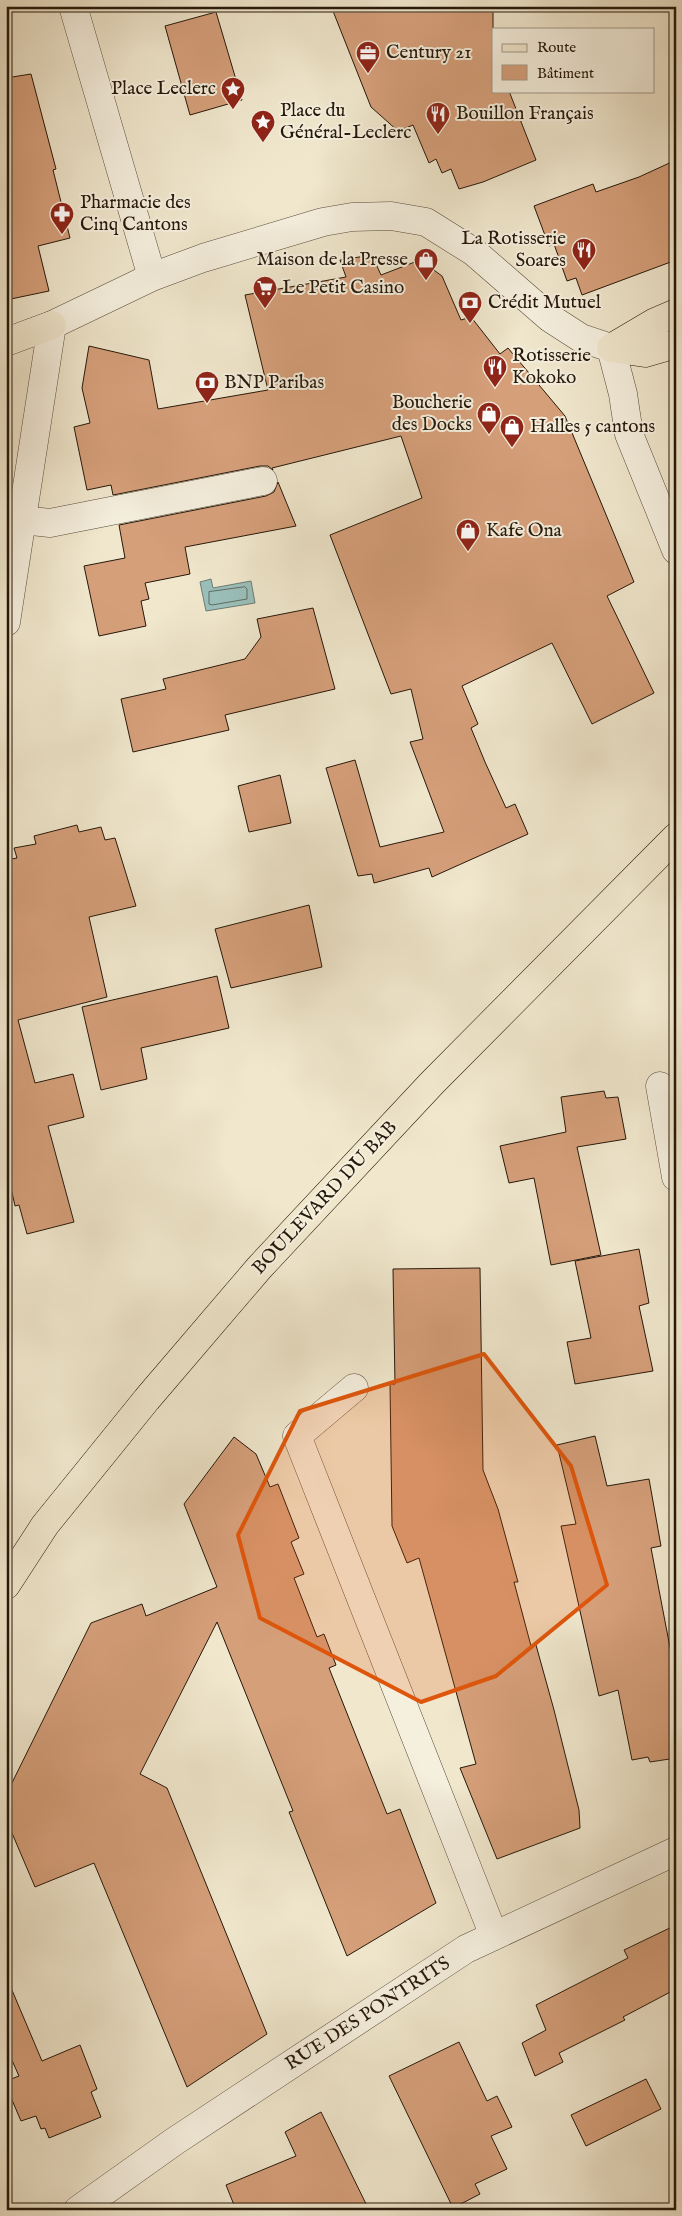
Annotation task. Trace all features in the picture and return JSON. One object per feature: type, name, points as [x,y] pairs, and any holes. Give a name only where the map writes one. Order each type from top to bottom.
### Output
[{"type":"main road","points":[[611,348],[655,322],[676,313]]},
{"type":"main road","points":[[6,342],[52,325]]},
{"type":"main road","points":[[611,348],[646,353],[675,344]]},
{"type":"main road","name":"BOULEVARD DU BAB","points":[[6,1586],[51,1518],[146,1399],[259,1268],[432,1083],[676,837]]},
{"type":"street","points":[[73,6],[152,277]]},
{"type":"street","points":[[6,622],[52,325],[152,277],[203,258],[323,222],[352,217],[391,216],[426,222],[474,252],[550,318],[581,338],[611,348],[623,394],[629,434],[676,550]]},
{"type":"street","points":[[22,520],[50,523],[263,481]]},
{"type":"street","points":[[660,1086],[676,1177]]},
{"type":"street","points":[[354,1388],[297,1436],[494,1936]]},
{"type":"street","name":"RUE DES PONTRITS","points":[[78,2210],[175,2141],[466,1949],[676,1851]]},
{"type":"highlighted area","points":[[484,1354],[571,1466],[607,1585],[496,1676],[421,1702],[260,1618],[238,1535],[300,1411]]},
{"type":"water","points":[[211,579],[213,588],[251,581],[255,603],[206,611],[200,582]]},
{"type":"building","points":[[331,6],[493,6],[492,92],[509,92],[536,160],[483,182],[459,189],[451,169],[442,173],[436,159],[429,163],[413,125],[398,131],[371,107]]},
{"type":"building","points":[[216,12],[242,100],[190,115],[165,26]]},
{"type":"building","points":[[31,74],[56,169],[53,170],[70,238],[38,246],[49,291],[6,300],[6,78]]},
{"type":"building","points":[[676,160],[676,260],[582,295],[576,278],[567,281],[554,244],[549,246],[534,206],[593,184],[596,192],[639,177]]},
{"type":"building","points":[[372,255],[381,275],[420,260],[442,276],[461,320],[471,317],[500,354],[508,348],[565,416],[634,582],[607,596],[654,693],[592,724],[552,643],[462,686],[478,724],[471,728],[485,762],[506,808],[515,804],[528,834],[432,877],[429,868],[374,883],[372,874],[358,876],[326,768],[355,760],[380,847],[444,832],[410,742],[423,739],[411,689],[391,694],[330,535],[422,498],[401,436],[272,468],[273,470],[268,466],[260,466],[113,495],[111,485],[87,490],[74,427],[90,423],[82,388],[89,346],[149,360],[158,409],[268,390],[245,295],[346,277],[340,260]]},
{"type":"building","points":[[278,482],[296,526],[185,547],[190,574],[145,583],[149,599],[141,601],[146,626],[99,636],[84,566],[125,558],[119,525],[266,496],[274,492]]},
{"type":"building","points":[[313,608],[335,689],[225,715],[229,730],[133,752],[121,699],[166,689],[163,679],[245,659],[261,637],[257,619]]},
{"type":"building","points":[[280,775],[291,823],[249,832],[238,786]]},
{"type":"building","points":[[77,825],[79,832],[101,827],[105,840],[115,838],[136,906],[89,917],[107,997],[18,1020],[35,1083],[73,1074],[84,1117],[48,1126],[74,1222],[27,1234],[19,1205],[15,1206],[11,1188],[6,1189],[6,860],[17,858],[14,848],[36,844],[34,836]]},
{"type":"building","points":[[309,905],[322,967],[231,988],[215,929]]},
{"type":"building","points":[[217,976],[229,1028],[141,1048],[147,1079],[101,1090],[82,1007]]},
{"type":"building","points":[[604,1091],[606,1098],[618,1097],[626,1139],[577,1147],[601,1255],[551,1265],[534,1178],[509,1183],[500,1146],[566,1132],[561,1097]]},
{"type":"building","points":[[639,1249],[649,1303],[639,1306],[653,1371],[575,1384],[567,1342],[591,1338],[575,1261]]},
{"type":"building","points":[[480,1268],[483,1470],[498,1509],[518,1582],[514,1582],[531,1646],[536,1645],[554,1710],[579,1810],[580,1828],[497,1859],[460,1768],[476,1764],[419,1558],[407,1563],[392,1526],[390,1384],[395,1384],[393,1269]]},
{"type":"building","points":[[595,1436],[607,1486],[649,1479],[661,1546],[651,1548],[676,1679],[676,1758],[650,1762],[648,1757],[632,1760],[618,1690],[599,1696],[561,1526],[576,1524],[557,1445]]},
{"type":"building","points":[[234,1437],[256,1454],[270,1487],[278,1484],[299,1538],[291,1542],[304,1574],[294,1578],[317,1637],[324,1634],[336,1665],[329,1668],[387,1814],[400,1809],[436,1903],[347,1956],[289,1812],[293,1811],[217,1622],[140,1774],[167,1788],[267,2034],[187,2087],[94,1863],[35,1887],[6,1819],[6,1795],[91,1623],[142,1604],[146,1616],[217,1587],[184,1504]]},
{"type":"building","points":[[676,1925],[676,1989],[623,2017],[625,2020],[559,2053],[563,2062],[535,2076],[522,2043],[546,2030],[536,2005],[628,1958],[624,1950]]},
{"type":"building","points":[[6,1976],[42,2061],[80,2045],[97,2089],[91,2092],[101,2117],[49,2138],[45,2128],[41,2129],[36,2116],[21,2121],[6,2086],[6,2081],[19,2076],[6,2047]]},
{"type":"building","points":[[459,2042],[487,2101],[497,2096],[512,2127],[491,2136],[507,2169],[475,2184],[480,2194],[453,2208],[389,2076]]},
{"type":"building","points":[[646,2079],[661,2109],[586,2146],[571,2115]]},
{"type":"building","points":[[321,2112],[369,2210],[236,2210],[226,2185],[296,2156],[285,2132]]},
{"type":"place","name":"Century 21","points":[[368,74]]},
{"type":"place","name":"Place Leclerc","points":[[233,110]]},
{"type":"place","name":"Bouillon Français","points":[[438,135]]},
{"type":"place","name":"Place du Général-Leclerc","points":[[263,143]]},
{"type":"place","name":"Pharmacie des Cinq Cantons","points":[[62,235]]},
{"type":"place","name":"La Rotisserie Soares","points":[[584,271]]},
{"type":"place","name":"Maison de la Presse","points":[[426,281]]},
{"type":"place","name":"Le Petit Casino","points":[[265,309]]},
{"type":"place","name":"Crédit Mutuel","points":[[470,324]]},
{"type":"place","name":"Rotisserie Kokoko","points":[[495,388]]},
{"type":"place","name":"BNP Paribas","points":[[207,404]]},
{"type":"place","name":"Boucherie des Docks","points":[[489,435]]},
{"type":"place","name":"Halles 5 cantons","points":[[512,448]]},
{"type":"place","name":"Kafe Ona","points":[[468,552]]}]
